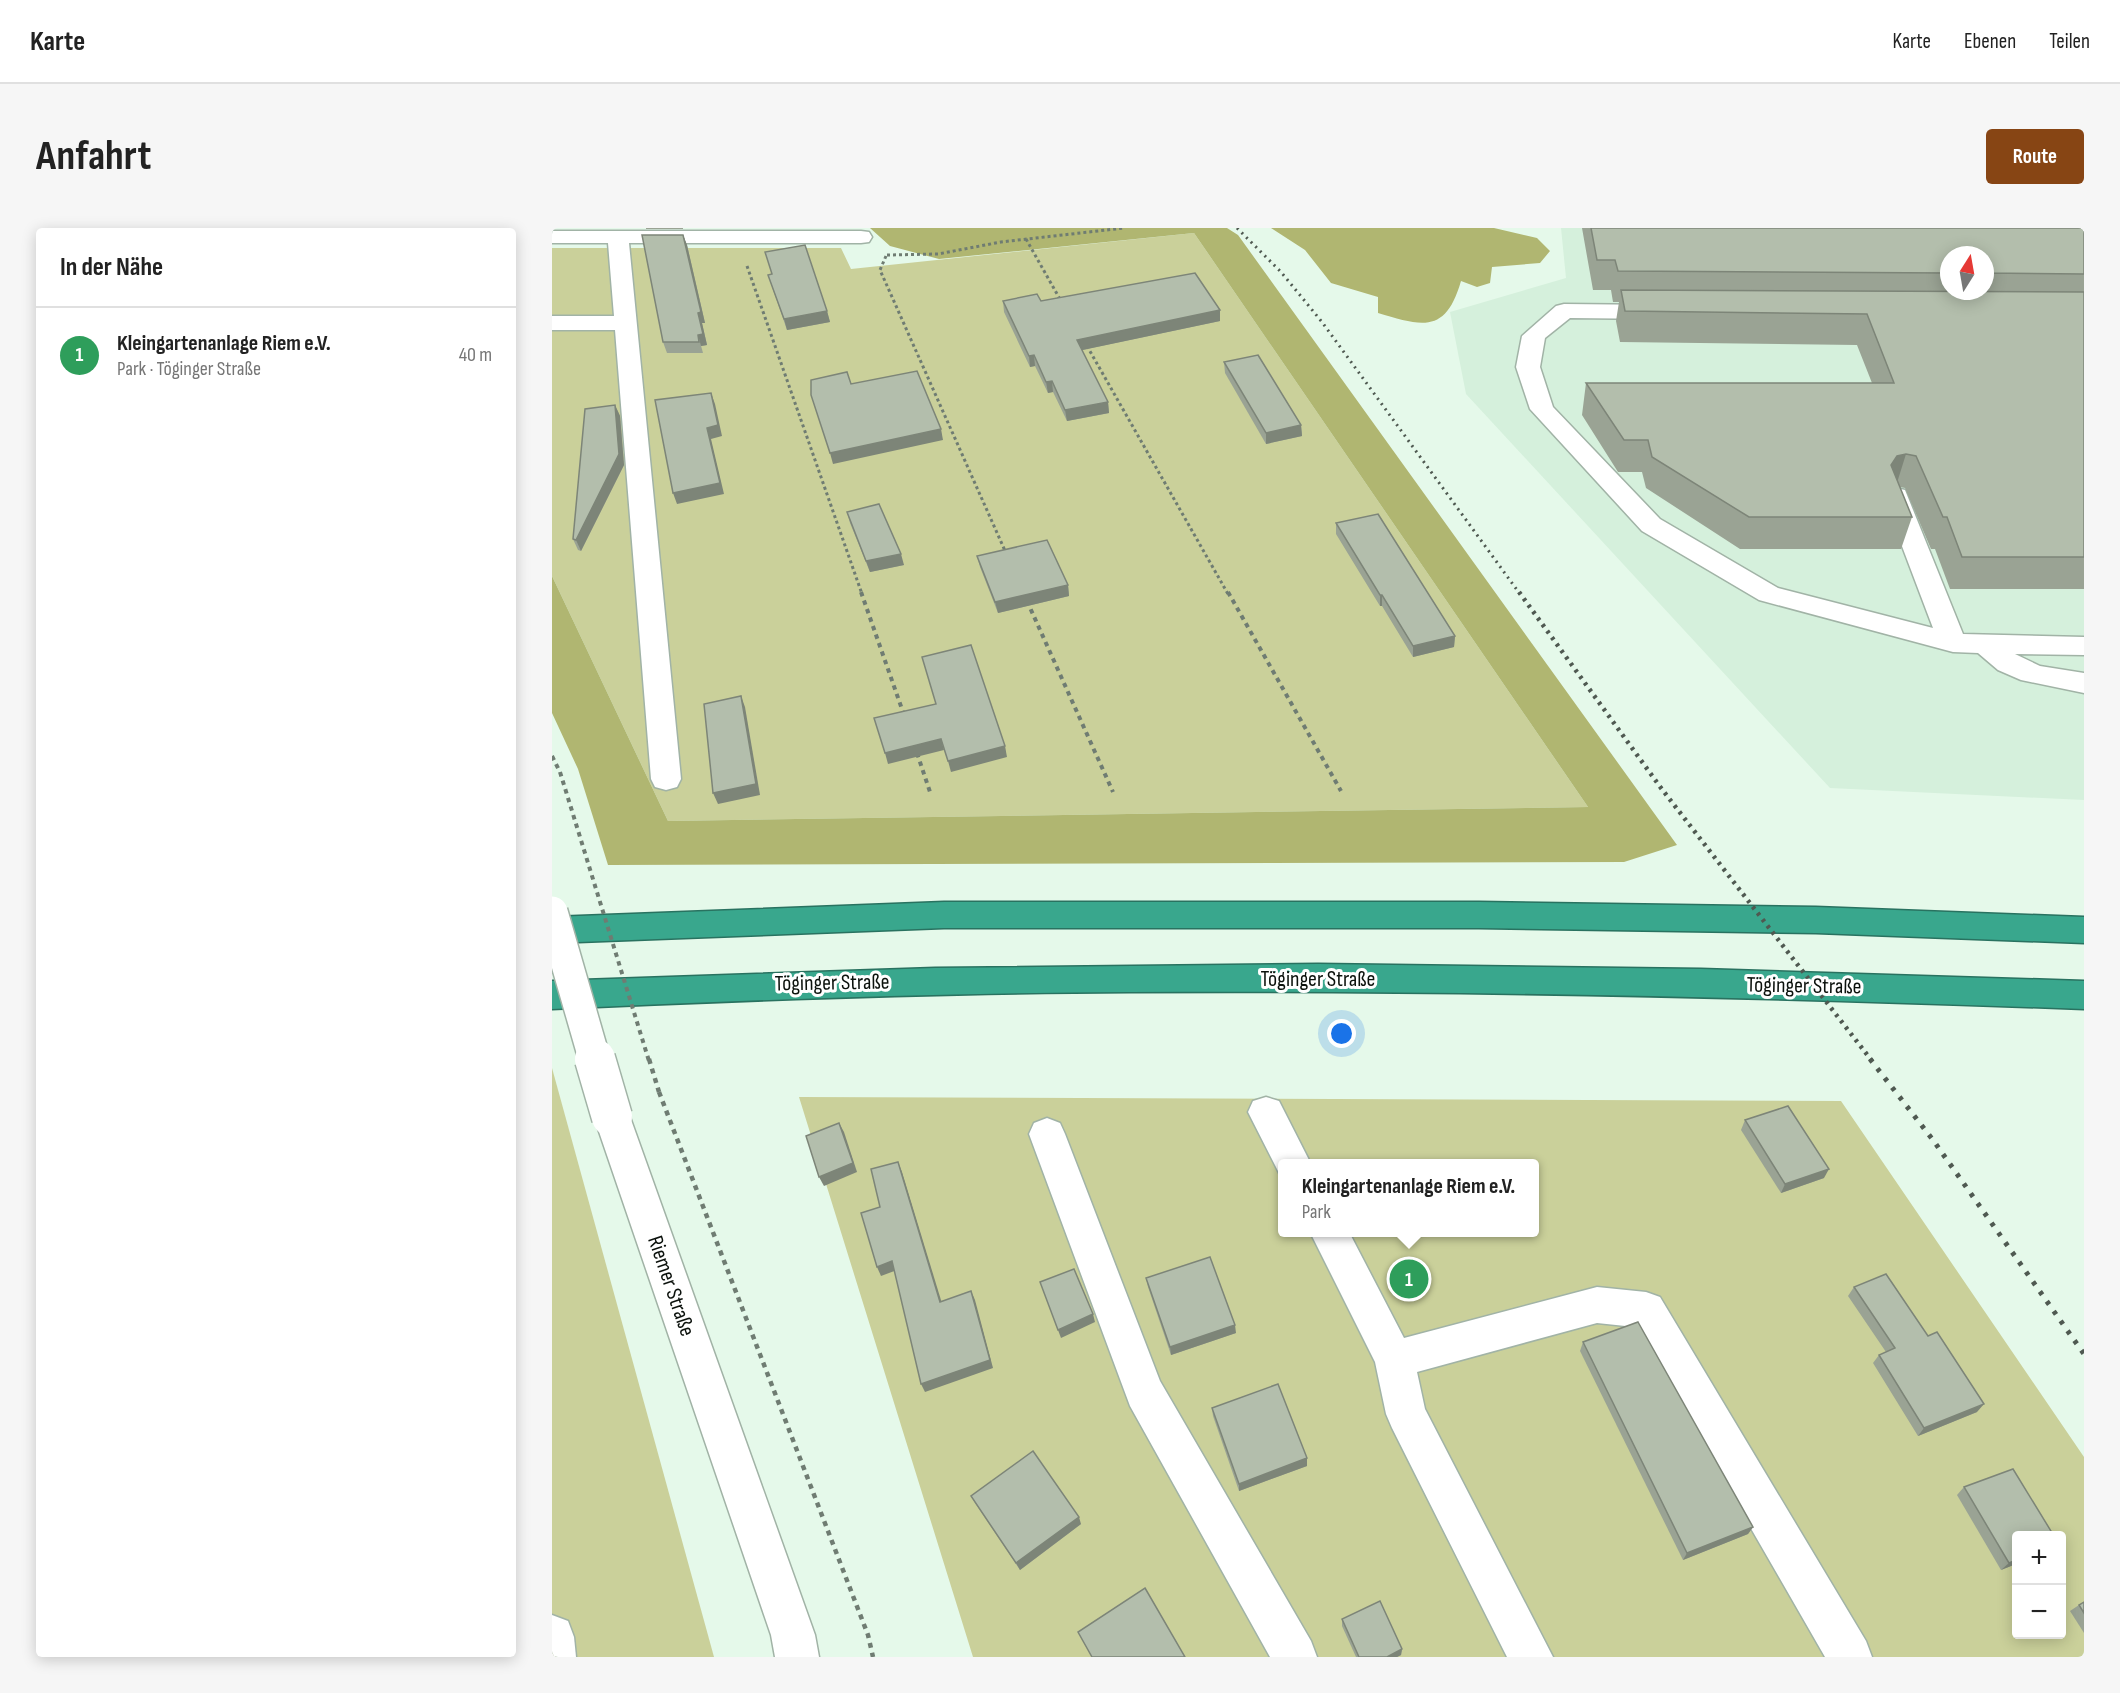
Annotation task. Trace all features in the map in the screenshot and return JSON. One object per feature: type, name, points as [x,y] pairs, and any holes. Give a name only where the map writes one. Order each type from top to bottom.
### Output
[{"type":"highway","points":[[552,930],[944,915],[1479,915],[1816,920],[2084,930]]},
{"type":"highway","name":"Töginger Straße","points":[[552,995],[757,985],[1111,979],[1467,980],[1933,989],[2084,995]]},
{"type":"highway","points":[[552,1018],[757,985]]},
{"type":"street","points":[[552,237],[861,237]]},
{"type":"street","points":[[618,237],[666,778]]},
{"type":"street","points":[[1682,312],[1564,311],[1534,336],[1528,367],[1542,409],[1651,525],[1769,594],[1953,643],[2084,646]]},
{"type":"street","points":[[552,323],[626,323]]},
{"type":"street","points":[[1896,496],[1953,643]]},
{"type":"street","points":[[1986,645],[2002,661],[2036,676],[2084,683]]},
{"type":"street","name":"Riemer Straße","points":[[552,912],[612,1117],[793,1635],[797,1657]]},
{"type":"street","points":[[1266,1112],[1290,1159]]},
{"type":"street","points":[[1047,1134],[1144,1392],[1295,1657]]},
{"type":"street","points":[[1331,1237],[1394,1359],[1406,1414],[1532,1657]]},
{"type":"street","points":[[1394,1359],[1597,1305],[1646,1310],[1850,1657]]},
{"type":"street","points":[[552,1637],[554,1657]]},
{"type":"path","points":[[861,237],[871,249],[887,255],[938,254],[1026,239],[1124,228]]},
{"type":"path","points":[[736,237],[904,717]]},
{"type":"path","points":[[1026,239],[1061,302]]},
{"type":"path","points":[[887,255],[880,270],[1011,564]]},
{"type":"path","points":[[1085,343],[1341,791]]},
{"type":"path","points":[[1025,596],[1113,792]]},
{"type":"path","points":[[916,750],[932,795]]},
{"type":"path","points":[[552,756],[560,772],[659,1092],[868,1635],[873,1657]]},
{"type":"shaded area","points":[[1561,228],[2084,228],[2084,800],[1830,788],[1466,394],[1450,312],[1566,278]]},
{"type":"green space","points":[[870,228],[1227,228],[1238,235],[1677,845],[1624,862],[608,865],[578,769],[552,713],[552,576],[668,821],[1588,807],[1194,233],[939,259],[890,246]]},
{"type":"green space","points":[[1271,228],[1494,228],[1537,238],[1550,251],[1540,263],[1492,267],[1490,283],[1477,287],[1461,281],[1448,310],[1440,318],[1421,323],[1378,313],[1378,297],[1331,283],[1305,250]]},
{"type":"green space","points":[[1194,233],[1588,807],[668,821],[552,576],[552,248],[841,248],[851,269]]},
{"type":"green space","points":[[552,1068],[714,1657],[552,1657]]},
{"type":"green space","points":[[799,1097],[1841,1101],[2084,1457],[2084,1657],[973,1657]]},
{"type":"building","points":[[1591,228],[2084,228],[2084,274],[1994,273],[1994,246],[1940,246],[1940,273],[1618,271],[1615,260],[1597,260]]},
{"type":"building","points":[[642,235],[683,235],[701,312],[698,313],[703,334],[698,335],[699,342],[663,342]]},
{"type":"building","points":[[805,245],[827,311],[784,319],[768,275],[772,274],[765,252]]},
{"type":"building","points":[[1195,273],[1220,310],[1077,340],[1108,402],[1065,410],[1052,381],[1046,382],[1034,355],[1029,356],[1003,301],[1037,294],[1041,301]]},
{"type":"building","points":[[1621,290],[1940,291],[1940,300],[1994,300],[1994,292],[2084,292],[2084,557],[1962,557],[1947,517],[1943,517],[1916,456],[1906,454],[1897,456],[1891,465],[1912,517],[1749,517],[1652,457],[1648,440],[1624,440],[1586,383],[1894,383],[1867,314],[1625,311]]},
{"type":"building","points":[[1258,355],[1301,425],[1266,433],[1224,362]]},
{"type":"building","points":[[917,371],[941,429],[830,453],[811,395],[811,380],[847,372],[851,384]]},
{"type":"building","points":[[711,393],[718,425],[707,428],[720,483],[673,493],[655,400]]},
{"type":"building","points":[[615,405],[619,454],[576,540],[573,539],[585,409]]},
{"type":"building","points":[[879,504],[901,554],[866,561],[847,512]]},
{"type":"building","points":[[1378,514],[1455,636],[1413,646],[1336,523]]},
{"type":"building","points":[[1047,540],[1068,585],[995,602],[977,556]]},
{"type":"building","points":[[971,645],[1005,746],[948,761],[941,739],[885,753],[874,718],[936,704],[922,657]]},
{"type":"building","points":[[741,696],[756,784],[713,793],[704,704]]},
{"type":"building","points":[[1788,1106],[1829,1169],[1785,1184],[1745,1120]]},
{"type":"building","points":[[839,1123],[853,1163],[819,1177],[806,1136]]},
{"type":"building","points":[[898,1162],[940,1302],[971,1291],[990,1360],[921,1384],[892,1261],[877,1267],[861,1213],[880,1207],[871,1169]]},
{"type":"building","points":[[1210,1257],[1235,1325],[1170,1347],[1146,1278]]},
{"type":"building","points":[[1074,1269],[1093,1314],[1058,1330],[1040,1282]]},
{"type":"building","points":[[1886,1274],[1928,1336],[1937,1332],[1984,1404],[1924,1428],[1879,1355],[1895,1348],[1854,1287]]},
{"type":"building","points":[[1638,1322],[1753,1527],[1687,1553],[1583,1342]]},
{"type":"building","points":[[1278,1384],[1307,1458],[1239,1484],[1212,1408]]},
{"type":"building","points":[[1033,1451],[1079,1517],[1016,1563],[971,1496]]},
{"type":"building","points":[[2013,1469],[2051,1531],[2012,1531],[2012,1562],[2009,1563],[1964,1487]]},
{"type":"building","points":[[1145,1588],[1185,1657],[1092,1657],[1078,1632]]},
{"type":"building","points":[[1380,1601],[1402,1649],[1387,1657],[1359,1657],[1342,1619]]},
{"type":"building","points":[[2084,1602],[2084,1613],[2079,1605]]},
{"type":"railway","points":[[1237,228],[1281,272],[1322,322],[1520,594]]},
{"type":"railway","points":[[1519,592],[1661,788],[1872,1061]]},
{"type":"railway","points":[[1870,1059],[1933,1140],[2084,1354]]},
{"type":"place","name":"Kleingartenanlage Riem e.V.","points":[[1409,1279]]}]
